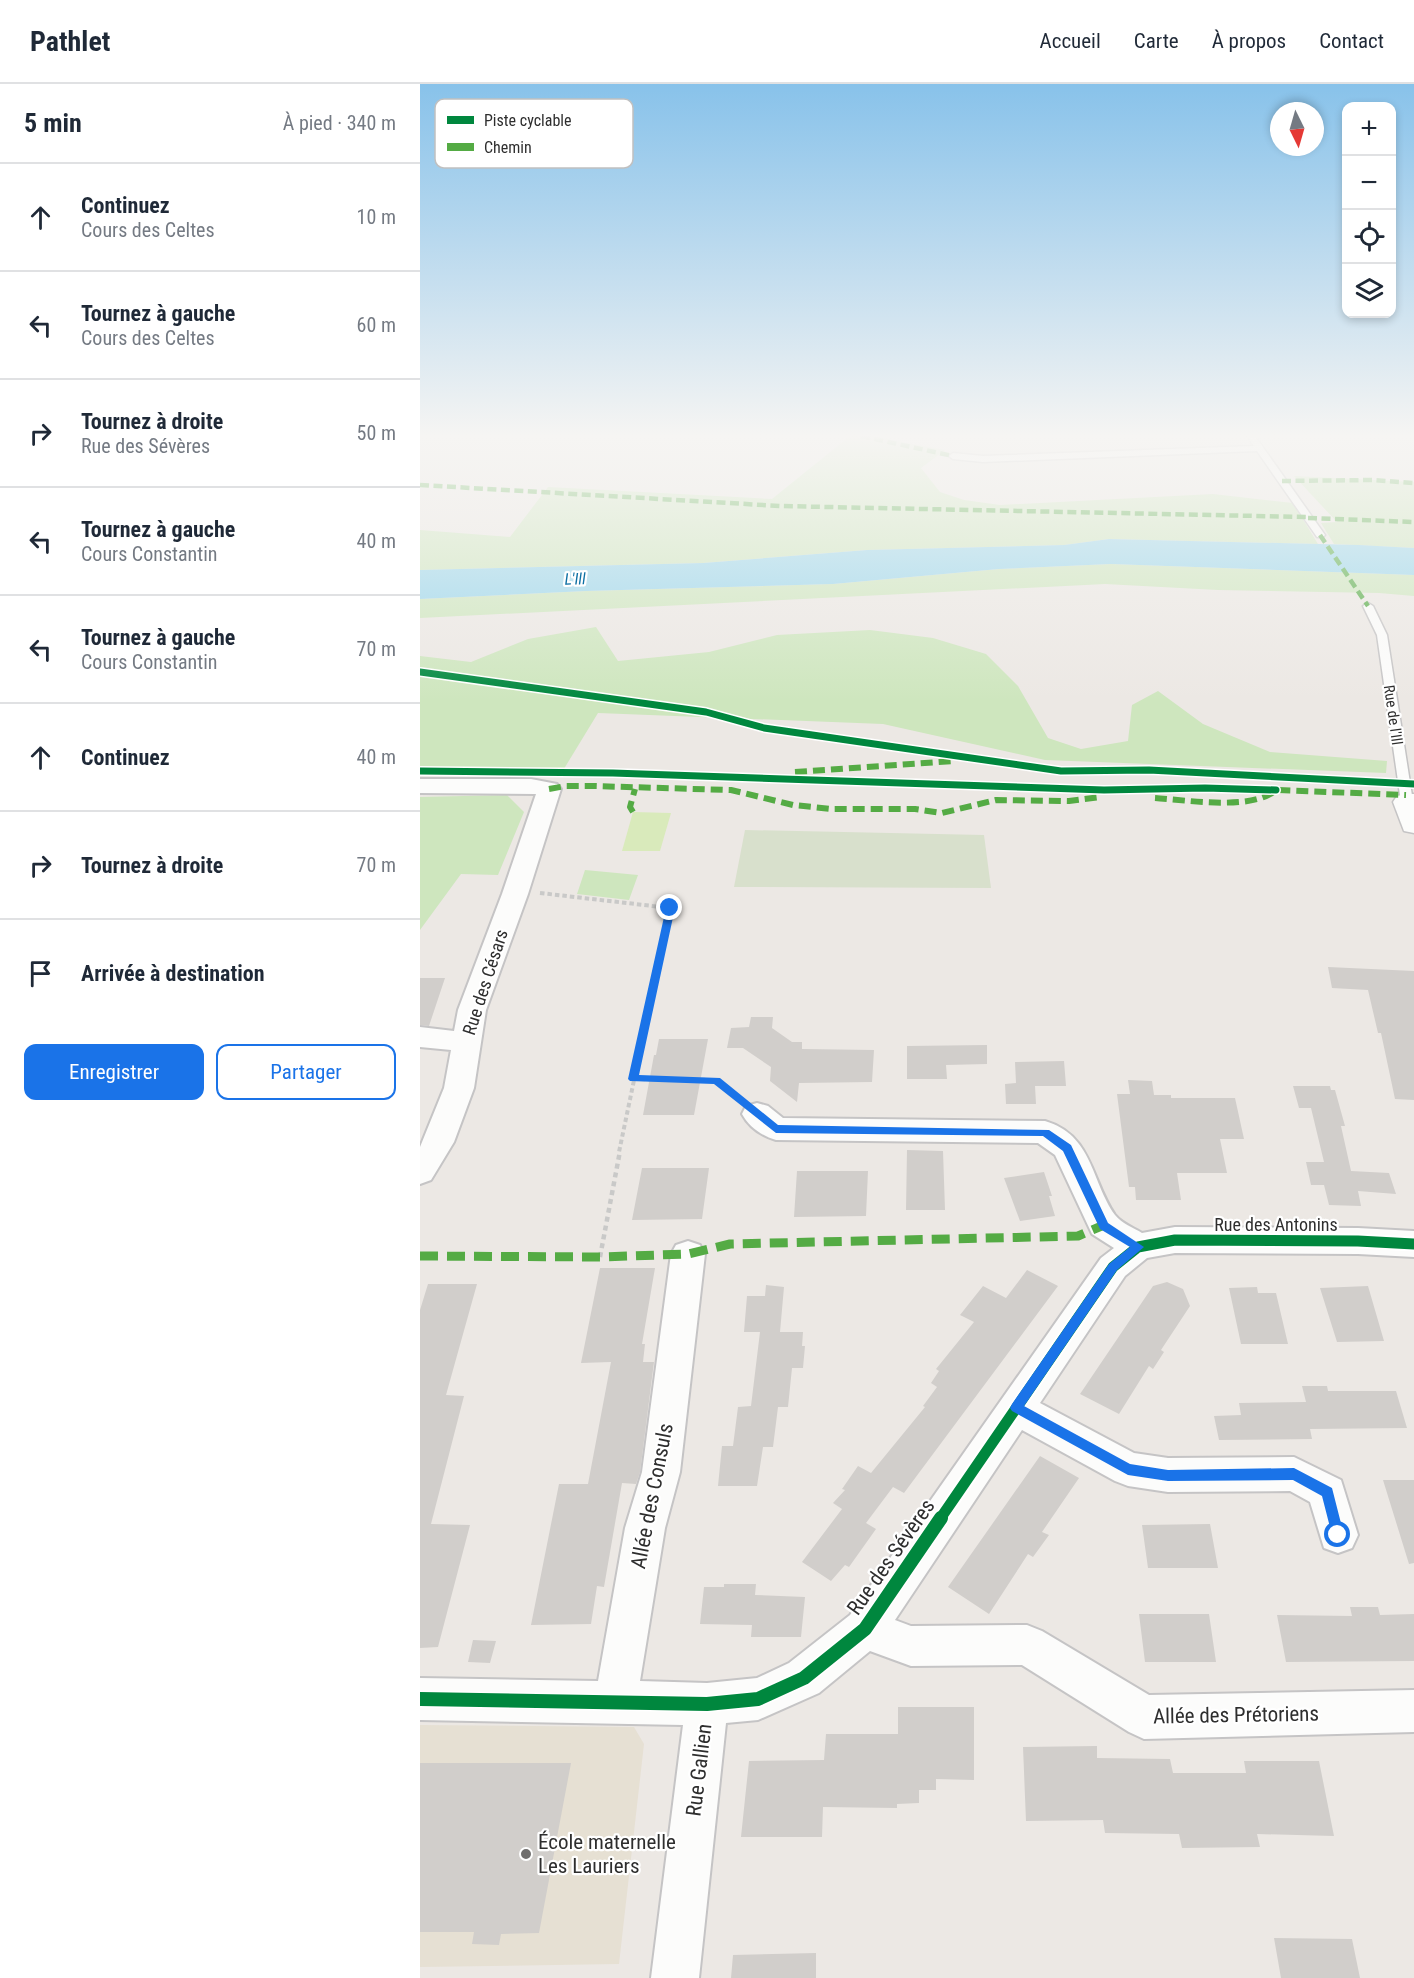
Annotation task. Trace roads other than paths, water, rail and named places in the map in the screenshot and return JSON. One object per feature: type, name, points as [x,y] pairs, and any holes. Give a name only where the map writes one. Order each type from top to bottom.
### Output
[{"type":"street","name":"Rue des Césars","points":[[420,786],[531,786],[549,789],[515,894],[472,1010],[459,1088],[439,1142],[420,1172]]},
{"type":"street","points":[[420,1037],[465,1042]]},
{"type":"street","points":[[757,1114],[776,1129],[1045,1132],[1067,1148],[1104,1226],[1138,1247]]},
{"type":"street","name":"Rue des Antonins","points":[[1138,1247],[1175,1240],[1358,1241],[1414,1244]]},
{"type":"street","name":"Rue des Sévères","points":[[420,1699],[706,1704],[758,1699],[804,1678],[865,1629],[1113,1267],[1138,1247]]},
{"type":"street","name":"Allée des Consuls","points":[[615,1701],[645,1528],[662,1472],[688,1254]]},
{"type":"street","points":[[1016,1408],[1128,1469],[1168,1475],[1294,1474],[1327,1492],[1338,1535]]},
{"type":"street","name":"Allée des Prétoriens","points":[[865,1629],[911,1646],[1027,1645],[1144,1717],[1414,1711]]},
{"type":"street","name":"Rue Gallien","points":[[675,1978],[706,1704]]},
{"type":"lane","points":[[1313,524],[1320,535]]},
{"type":"lane","name":"Rue de l'Ill","points":[[1368,606],[1382,635],[1412,810]]},
{"type":"water","name":"L'Ill","points":[[1109,539],[1414,548],[1414,575],[1111,564],[999,569],[833,584],[586,591],[420,599],[420,570],[703,563],[867,550],[1064,545]]},
{"type":"place","name":"École maternelle Les Lauriers","points":[[526,1854]]}]
